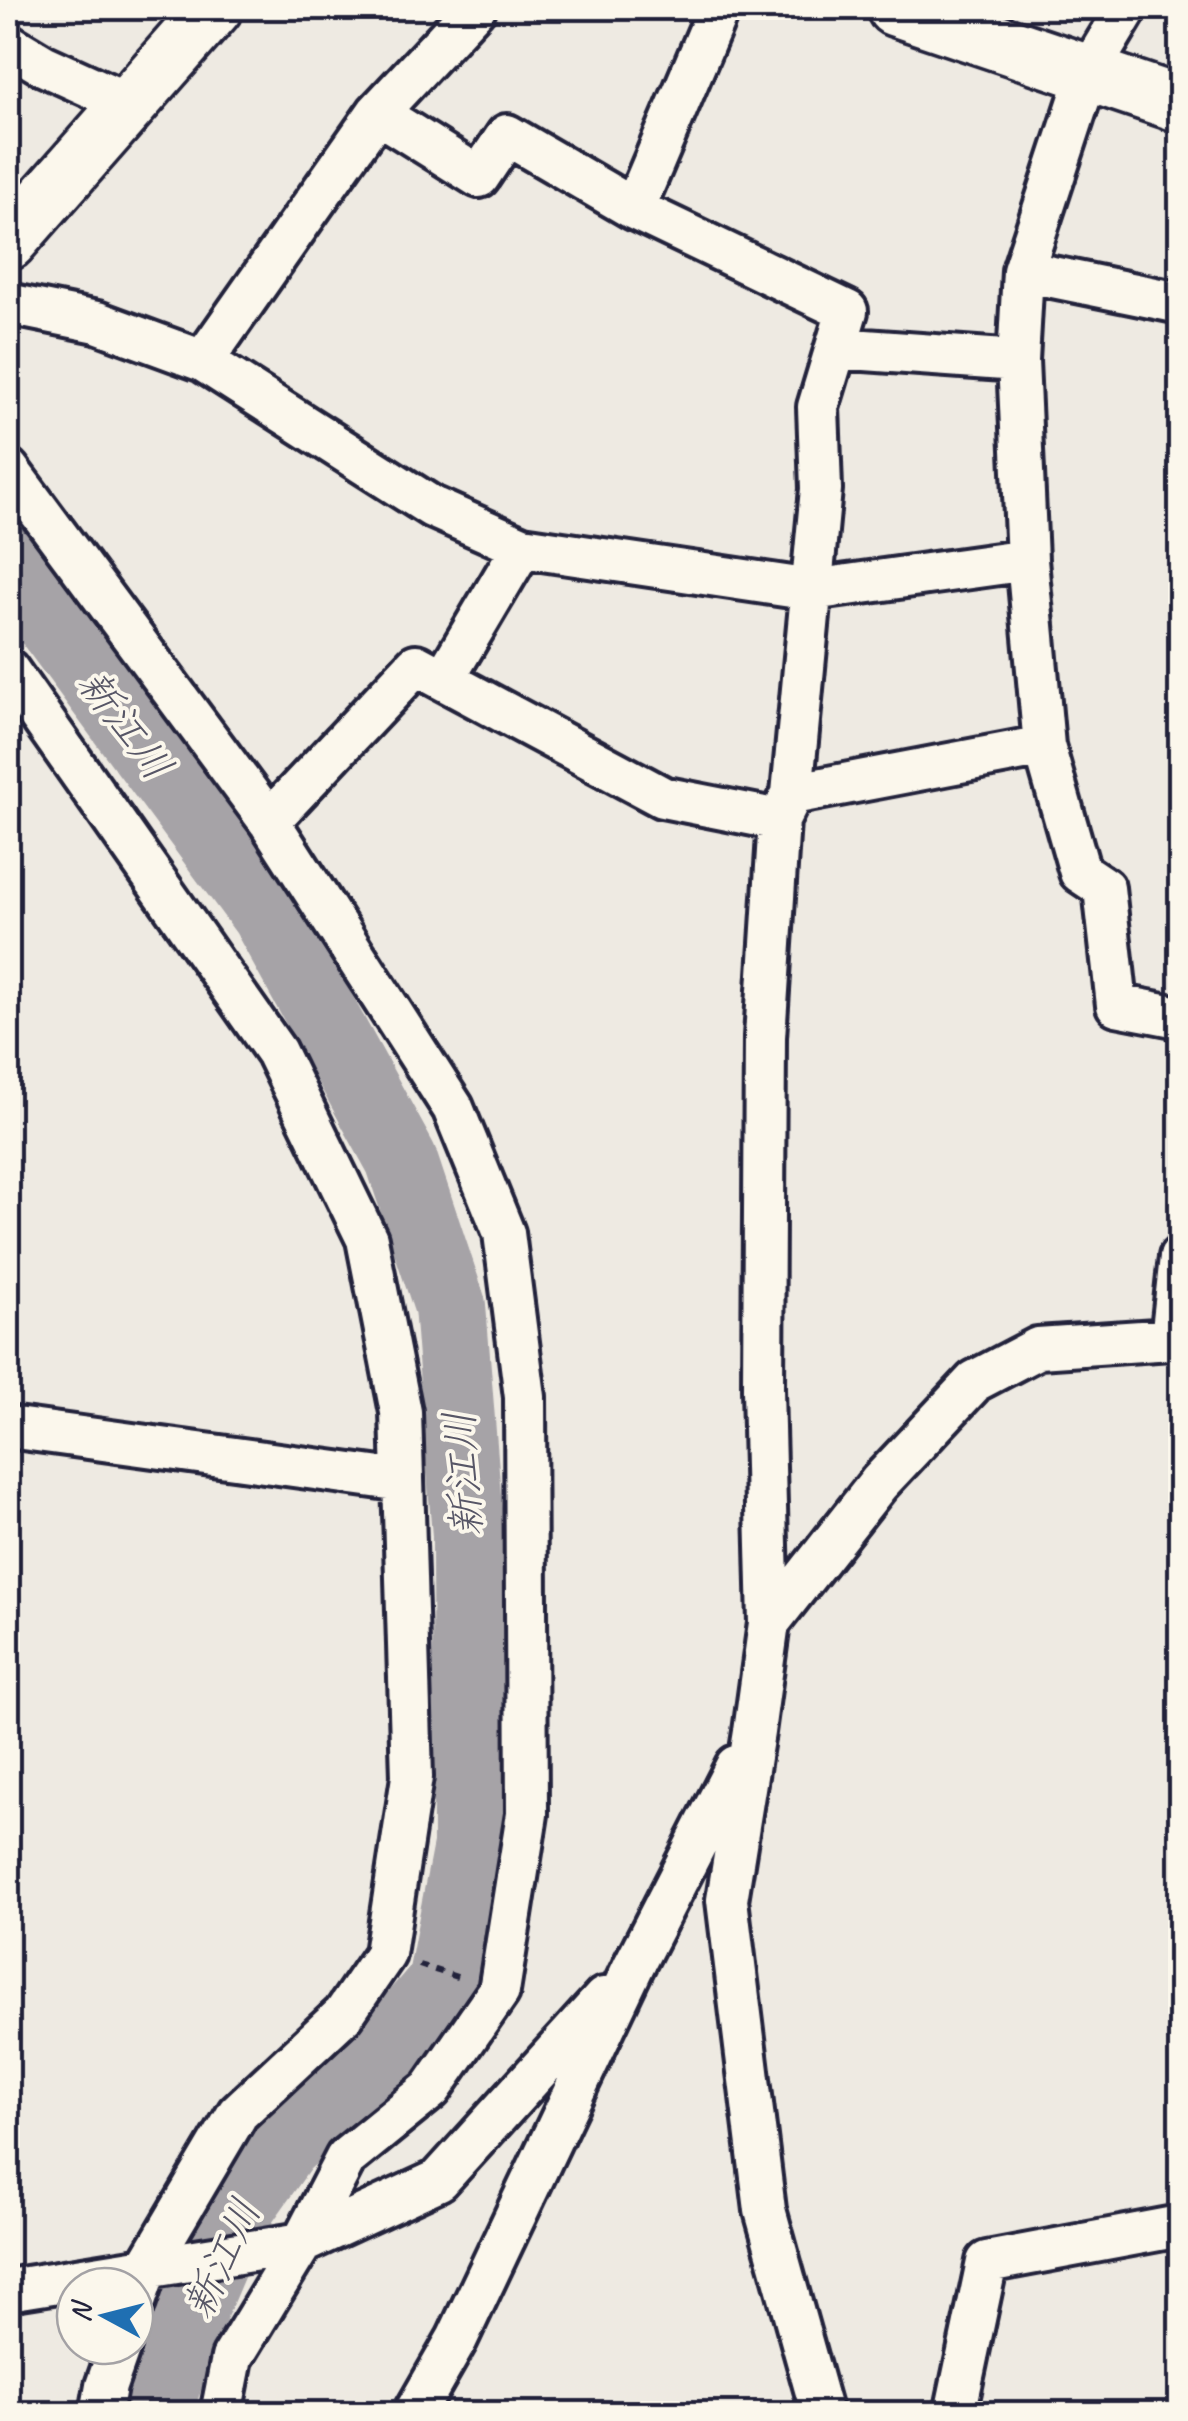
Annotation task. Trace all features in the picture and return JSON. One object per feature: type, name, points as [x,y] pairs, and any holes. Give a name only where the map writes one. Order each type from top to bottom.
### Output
[{"type":"highway","points":[[8,242],[214,8]]},
{"type":"highway","points":[[895,8],[1180,104]]},
{"type":"street","points":[[203,361],[377,113],[475,8]]},
{"type":"street","points":[[634,209],[718,8]]},
{"type":"street","points":[[1127,8],[1088,73],[1023,271],[1018,362],[1027,560],[1044,746],[1080,872],[1104,888],[1116,1005],[1180,1020]]},
{"type":"street","points":[[8,44],[128,104]]},
{"type":"street","points":[[377,113],[479,177],[507,135],[634,209],[846,311],[818,408],[821,489],[765,1037],[764,1389],[769,1623],[727,1900],[765,2210],[822,2414]]},
{"type":"street","points":[[1023,271],[1180,302]]},
{"type":"street","points":[[8,304],[97,322],[203,361],[432,507],[522,547],[812,590],[1027,560]]},
{"type":"street","points":[[837,348],[1018,362]]},
{"type":"street","points":[[8,469],[268,821],[453,1108],[504,1234],[525,1397],[526,1814],[499,1991],[431,2089],[346,2158],[284,2246],[232,2358],[222,2414]]},
{"type":"street","points":[[444,679],[522,547]]},
{"type":"street","points":[[268,821],[416,665],[662,797],[786,807],[1044,746]]},
{"type":"street","points":[[8,670],[276,1052],[367,1239],[401,1412],[412,1777],[386,1954],[344,2014],[238,2113],[151,2266]]},
{"type":"street","points":[[769,1623],[878,1483],[975,1382],[1038,1348],[1176,1340],[1180,1256]]},
{"type":"street","points":[[8,1427],[403,1481]]},
{"type":"street","points":[[414,2414],[458,2339],[634,1965],[754,1732]]},
{"type":"street","points":[[155,2280],[284,2246],[439,2180],[634,1965]]},
{"type":"street","points":[[955,2414],[988,2262],[1180,2226]]},
{"type":"street","points":[[8,2290],[55,2288]]},
{"type":"street","points":[[101,2414],[113,2366]]},
{"type":"path","points":[[386,1954],[499,1991]]},
{"type":"shaded area","points":[[8,509],[85,612],[28,649],[8,621]]},
{"type":"waterway","name":"新江川","points":[[8,564],[266,913],[401,1159],[450,1306],[468,1535],[469,1846],[443,1983],[376,2061],[283,2145],[228,2223],[194,2303],[157,2414]]}]
